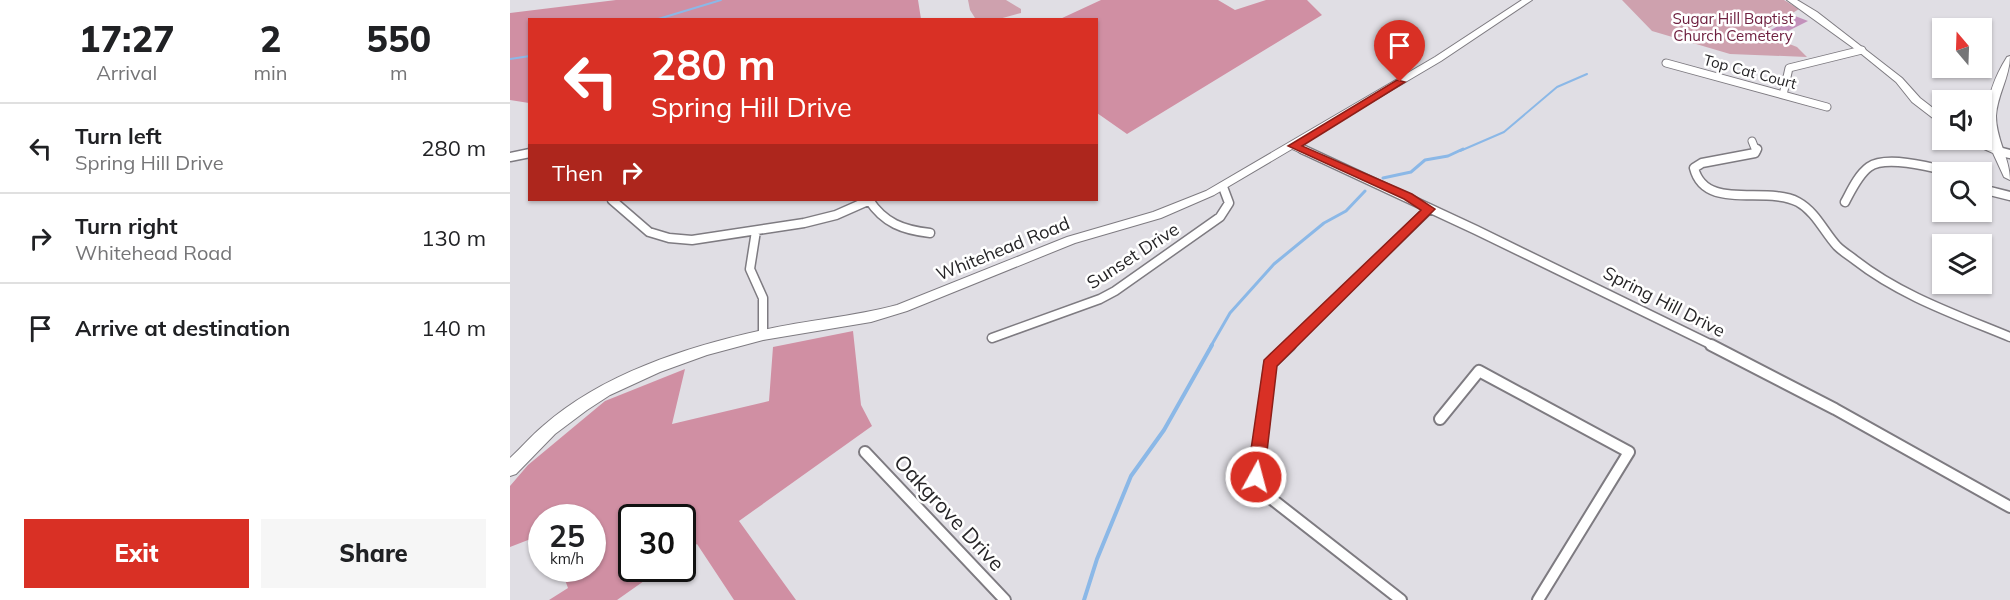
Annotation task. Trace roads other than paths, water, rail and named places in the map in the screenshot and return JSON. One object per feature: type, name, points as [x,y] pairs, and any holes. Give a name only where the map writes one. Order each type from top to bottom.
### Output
[{"type":"street","name":"Whitehead Road","points":[[510,469],[549,430],[605,392],[655,368],[704,351],[763,335],[871,317],[902,308],[1071,240],[1157,215],[1223,187],[1438,59],[1528,0]]},
{"type":"street","points":[[1791,0],[1862,50],[1899,80],[1916,100],[1932,112]]},
{"type":"street","points":[[1783,95],[1789,69],[1862,50]]},
{"type":"street","points":[[2010,59],[1995,85],[1991,124],[1993,150],[2010,177]]},
{"type":"street","name":"Top Cat Court","points":[[1666,63],[1827,107]]},
{"type":"street","points":[[1752,141],[1757,149],[1755,153],[1702,163],[1694,168],[1696,176],[1704,186],[1715,192],[1730,195],[1774,194],[1798,202],[1811,212],[1838,247],[1881,280],[1944,310],[2010,337]]},
{"type":"street","name":"Spring Hill Drive","points":[[1294,146],[1408,196],[1430,209],[1483,231],[1605,289],[1885,434],[2010,507]]},
{"type":"street","points":[[1993,150],[2010,154]]},
{"type":"street","points":[[510,157],[528,153]]},
{"type":"street","points":[[1845,202],[1868,168],[1882,163],[1932,169]]},
{"type":"street","name":"Sunset Drive","points":[[992,338],[1100,299],[1115,291],[1220,218],[1229,203],[1223,187]]},
{"type":"street","points":[[1992,192],[2010,196]]},
{"type":"street","points":[[613,201],[648,232],[669,238],[692,240],[804,223],[836,215],[867,201]]},
{"type":"street","points":[[870,201],[876,212],[894,227],[930,233]]},
{"type":"street","points":[[1401,600],[1264,493],[1256,477],[1270,364],[1430,209]]},
{"type":"street","points":[[756,231],[750,269],[763,298],[763,335]]},
{"type":"street","points":[[1440,420],[1479,371],[1629,452],[1538,600]]},
{"type":"street","name":"Oakgrove Drive","points":[[865,452],[1005,600]]},
{"type":"waterway","points":[[662,18],[721,0]]},
{"type":"waterway","points":[[510,59],[528,56]]},
{"type":"waterway","points":[[1460,151],[1504,132],[1557,87],[1587,74]]},
{"type":"waterway","points":[[1383,178],[1411,172],[1425,160],[1448,156],[1463,149]]},
{"type":"waterway","points":[[1211,346],[1230,313],[1274,264],[1324,223],[1346,211],[1365,191]]},
{"type":"waterway","points":[[1084,600],[1097,559],[1131,476],[1164,430],[1212,345]]},
{"type":"park label","name":"Sugar Hill Baptist Church Cemetery","points":[[1733,28]]}]
